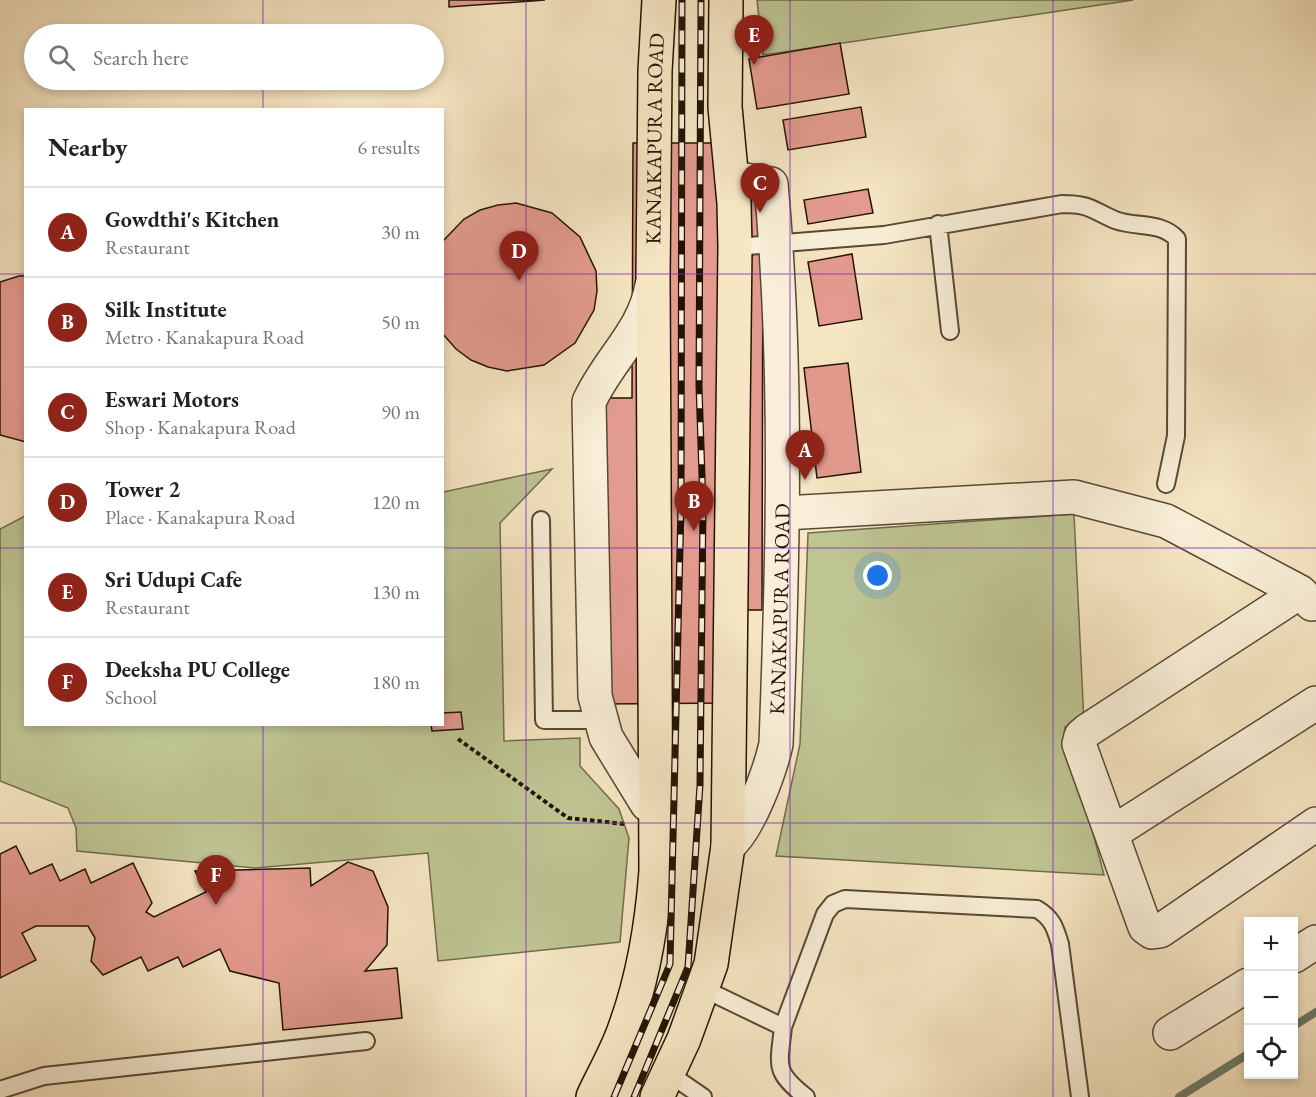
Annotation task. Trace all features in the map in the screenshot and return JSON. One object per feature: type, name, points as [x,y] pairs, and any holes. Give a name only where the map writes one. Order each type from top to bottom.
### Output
[{"type":"highway","name":"KANAKAPURA ROAD","points":[[594,1097],[625,1028],[639,986],[652,919],[656,871],[653,277],[659,0]]},
{"type":"highway","name":"KANAKAPURA ROAD","points":[[663,1085],[711,964],[728,846],[735,247],[732,178],[725,107],[726,0]]},
{"type":"street","name":"KANAKAPURA ROAD","points":[[728,846],[738,838],[770,771],[776,744],[784,513],[777,244],[771,184],[732,178]]},
{"type":"street","name":"KANAKAPURA ROAD","points":[[653,277],[650,300],[635,331],[600,377],[589,402],[595,696],[599,720],[606,737],[647,804],[654,809]]},
{"type":"street","points":[[784,513],[1074,497],[1166,521],[1308,599]]},
{"type":"street","points":[[1308,599],[1081,736],[1079,744],[1145,927],[1152,932],[1160,931],[1316,824]]},
{"type":"street","points":[[1112,833],[1316,703]]},
{"type":"street","points":[[1298,953],[1316,942]]},
{"type":"street","points":[[1170,1033],[1244,987]]},
{"type":"lane","points":[[735,247],[884,235],[1062,204],[1084,204],[1116,220],[1164,229],[1177,239],[1176,436],[1166,484]]},
{"type":"lane","points":[[938,224],[950,332]]},
{"type":"lane","points":[[541,520],[544,720],[599,720]]},
{"type":"lane","points":[[806,1097],[786,1082],[780,1071],[783,1027],[825,914],[833,904],[845,899],[1037,909],[1048,916],[1055,925],[1060,944],[1080,1097]]},
{"type":"lane","points":[[702,988],[783,1027]]},
{"type":"lane","points":[[0,1090],[44,1076],[366,1041]]},
{"type":"lane","points":[[663,1085],[703,1097]]},
{"type":"path","points":[[458,739],[568,818],[624,824],[654,809]]},
{"type":"green space","points":[[757,0],[1133,0],[763,55]]},
{"type":"green space","points":[[552,469],[500,523],[504,741],[580,738],[580,766],[619,809],[629,838],[620,942],[438,961],[428,853],[255,868],[77,851],[76,828],[68,808],[0,781],[0,529],[24,517],[24,726],[444,726],[444,492]]},
{"type":"green space","points":[[1074,514],[1084,723],[1065,727],[1104,875],[776,856],[800,744],[808,533]]},
{"type":"building","points":[[449,0],[545,0],[449,7]]},
{"type":"building","points":[[840,43],[849,94],[757,109],[749,59]]},
{"type":"building","points":[[861,107],[866,137],[788,150],[783,120]]},
{"type":"building","points":[[633,143],[724,143],[763,197],[762,610],[730,610],[730,703],[602,704],[603,398],[632,398]]},
{"type":"building","points":[[868,189],[873,213],[808,224],[804,200]]},
{"type":"building","points":[[516,203],[552,213],[580,237],[596,271],[597,291],[594,310],[575,343],[544,365],[507,371],[488,367],[471,360],[456,349],[444,335],[444,240],[464,219],[480,210]]},
{"type":"building","points":[[852,254],[862,319],[819,326],[808,262]]},
{"type":"building","points":[[24,276],[24,441],[0,435],[0,282]]},
{"type":"building","points":[[848,363],[861,472],[817,478],[804,368]]},
{"type":"building","points":[[461,712],[463,729],[432,731],[431,726],[444,726],[444,713]]},
{"type":"building","points":[[16,846],[30,874],[52,864],[60,881],[85,869],[91,883],[133,863],[152,903],[146,912],[154,917],[206,892],[195,871],[310,868],[311,886],[348,862],[373,871],[388,907],[387,945],[365,971],[397,968],[402,1018],[283,1030],[279,983],[230,971],[220,949],[183,967],[178,957],[148,971],[141,957],[103,975],[91,961],[95,938],[88,926],[36,926],[22,933],[36,960],[0,978],[0,854]]},
{"type":"waterway","points":[[1296,1025],[1316,1012]]},
{"type":"waterway","points":[[1179,1097],[1244,1056]]},
{"type":"railway","points":[[614,1097],[670,964],[681,506],[682,0]]},
{"type":"railway","points":[[634,1097],[688,967],[700,785],[703,506],[699,386],[701,0]]},
{"type":"place","name":"Sri Udupi Cafe","points":[[754,65]]},
{"type":"place","name":"Eswari Motors","points":[[760,213]]},
{"type":"place","name":"Tower 2","points":[[519,281]]},
{"type":"place","name":"Gowdthi's Kitchen","points":[[805,480]]},
{"type":"place","name":"Silk Institute","points":[[694,531]]},
{"type":"place","name":"Deeksha PU College","points":[[216,905]]}]
